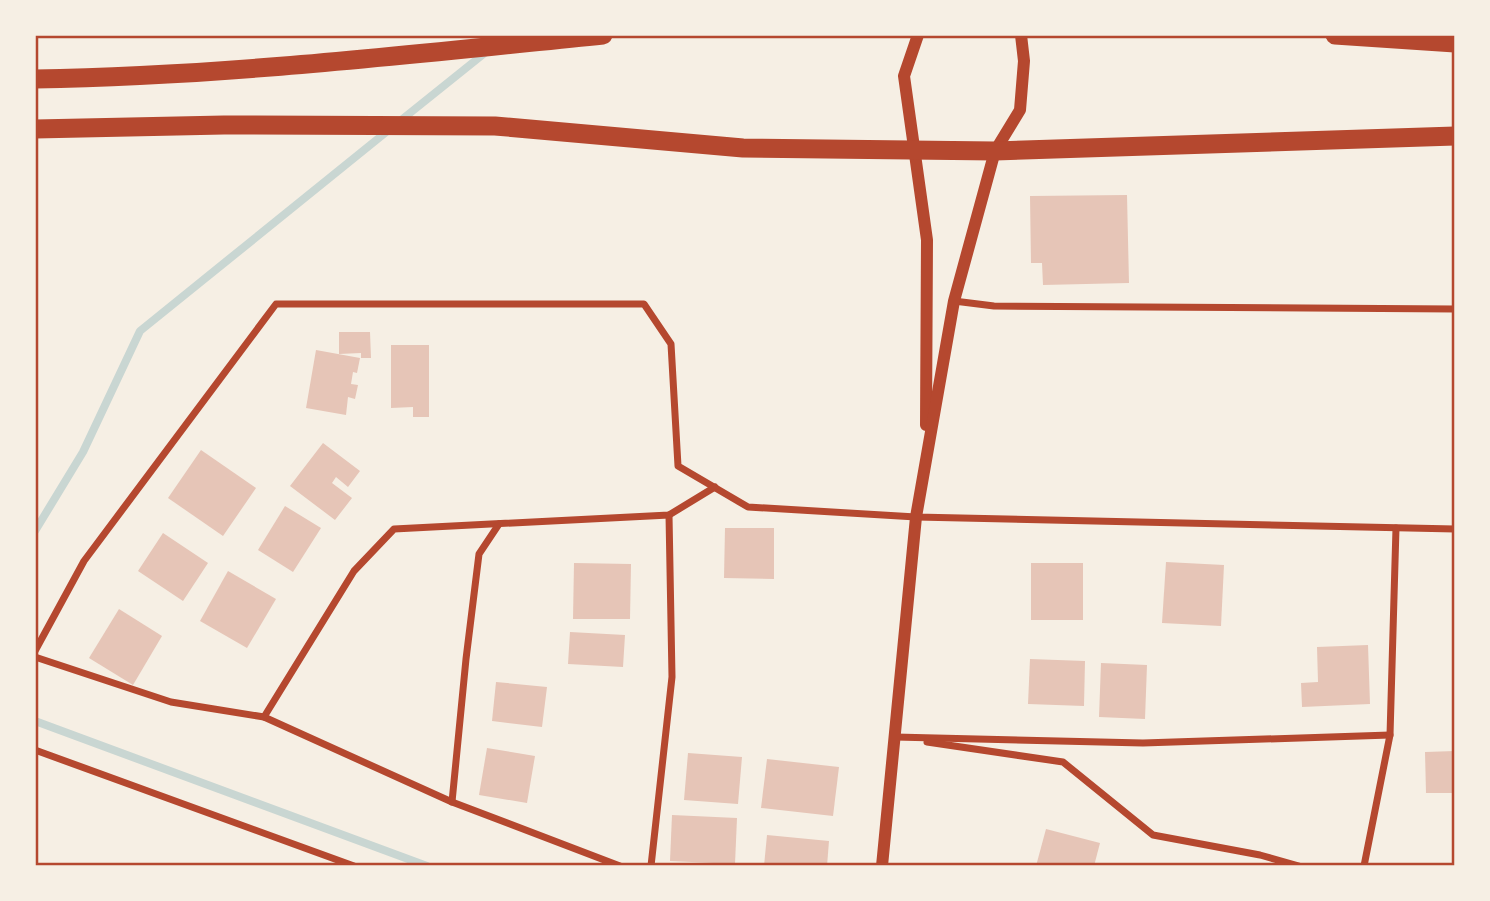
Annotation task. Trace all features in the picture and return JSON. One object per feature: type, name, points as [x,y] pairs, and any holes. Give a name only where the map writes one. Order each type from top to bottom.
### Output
[{"type":"highway","points":[[35,79],[115,78],[320,64],[603,35]]},
{"type":"highway","points":[[1335,35],[1455,43]]},
{"type":"highway","points":[[35,129],[225,125],[495,126],[743,148],[995,151],[1455,136]]},
{"type":"street","points":[[918,35],[904,76],[927,240],[925,464]]},
{"type":"street","points":[[882,866],[916,517],[954,301],[995,151],[1020,110],[1024,61],[1021,35]]},
{"type":"street","points":[[954,301],[994,306],[1455,309]]},
{"type":"street","points":[[35,651],[84,561],[276,304],[644,304],[671,344],[678,466],[748,507],[916,517],[1455,529]]},
{"type":"street","points":[[264,717],[354,571],[394,529],[669,515],[715,487]]},
{"type":"street","points":[[651,866],[672,677],[669,515]]},
{"type":"street","points":[[452,802],[479,554],[499,524]]},
{"type":"street","points":[[1364,866],[1390,735],[1396,528]]},
{"type":"street","points":[[35,657],[171,702],[264,717],[452,802],[620,866]]},
{"type":"street","points":[[895,737],[1143,743],[1390,735]]},
{"type":"street","points":[[895,737],[1063,762],[1153,835],[1261,855],[1299,866]]},
{"type":"street","points":[[35,750],[354,866]]},
{"type":"building","points":[[1127,195],[1129,283],[1043,285],[1042,263],[1031,263],[1030,196]]},
{"type":"building","points":[[339,332],[370,332],[371,358],[361,358],[361,353],[339,354]]},
{"type":"building","points":[[391,345],[429,345],[429,417],[413,417],[413,407],[391,408]]},
{"type":"building","points":[[316,350],[360,358],[351,384],[358,385],[355,399],[348,397],[346,415],[306,408]]},
{"type":"building","points":[[323,443],[360,471],[348,487],[336,477],[332,483],[352,498],[335,520],[290,486]]},
{"type":"building","points":[[201,450],[256,488],[223,536],[168,498]]},
{"type":"building","points":[[285,506],[321,528],[293,572],[258,550]]},
{"type":"building","points":[[725,528],[774,528],[774,579],[724,578]]},
{"type":"building","points":[[163,533],[208,563],[183,601],[138,571]]},
{"type":"building","points":[[1166,562],[1224,565],[1221,626],[1162,623]]},
{"type":"building","points":[[574,563],[631,564],[630,619],[573,619]]},
{"type":"building","points":[[1031,563],[1083,563],[1083,620],[1031,620]]},
{"type":"building","points":[[228,571],[276,599],[247,648],[200,621]]},
{"type":"building","points":[[119,609],[162,636],[133,685],[89,658]]},
{"type":"building","points":[[570,632],[625,635],[623,667],[568,664]]},
{"type":"building","points":[[1368,645],[1370,704],[1302,707],[1301,683],[1318,682],[1317,647]]},
{"type":"building","points":[[1030,659],[1085,661],[1084,706],[1028,704]]},
{"type":"building","points":[[1101,663],[1147,665],[1145,719],[1099,717]]},
{"type":"building","points":[[496,682],[547,687],[542,727],[492,721]]},
{"type":"building","points":[[487,748],[535,756],[527,803],[479,795]]},
{"type":"building","points":[[1455,751],[1455,793],[1426,793],[1425,752]]},
{"type":"building","points":[[688,753],[742,757],[738,804],[684,800]]},
{"type":"building","points":[[767,759],[839,767],[833,816],[761,808]]},
{"type":"building","points":[[672,815],[737,818],[735,864],[670,861]]},
{"type":"building","points":[[1046,829],[1100,843],[1094,866],[1036,866]]},
{"type":"building","points":[[767,835],[829,841],[827,866],[764,866]]},
{"type":"waterway","points":[[400,121],[486,52]]},
{"type":"waterway","points":[[35,531],[83,452],[140,331],[390,129]]},
{"type":"waterway","points":[[35,721],[427,866]]}]
